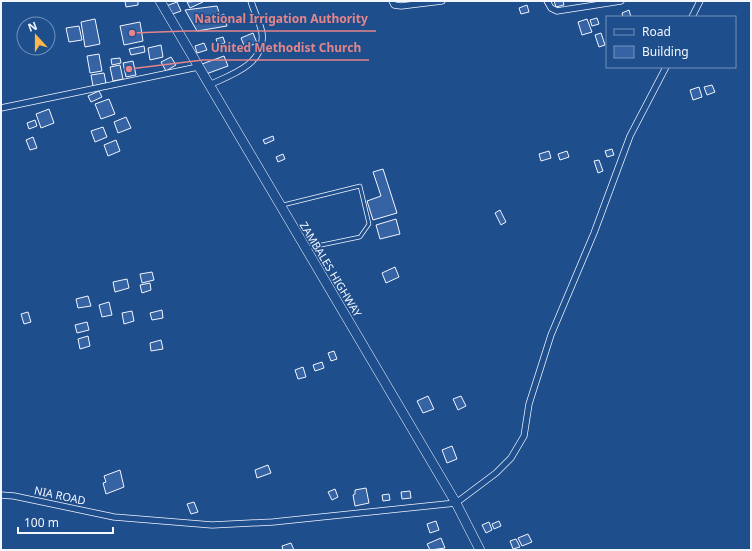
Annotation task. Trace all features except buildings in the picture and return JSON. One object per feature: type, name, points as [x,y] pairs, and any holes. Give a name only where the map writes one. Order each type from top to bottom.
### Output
[{"type":"main road","name":"ZAMBALES HIGHWAY","points":[[160,1],[456,503],[480,550]]},
{"type":"street","points":[[209,85],[250,65],[260,51],[262,32],[251,1]]},
{"type":"street","points":[[392,1],[394,5],[401,6],[442,1]]},
{"type":"street","points":[[547,1],[551,8],[557,10],[621,1]]},
{"type":"street","points":[[692,16],[700,1]]},
{"type":"street","points":[[1,108],[198,67]]},
{"type":"street","points":[[456,503],[496,473],[511,458],[524,436],[529,404],[551,335],[594,233],[630,136],[665,68]]},
{"type":"street","name":"NIA ROAD","points":[[1,494],[114,518],[212,525],[272,522],[456,503]]},
{"type":"lane","points":[[280,206],[360,186],[369,224],[360,237],[305,248]]},
{"type":"place","name":"National Irrigation Authority","points":[[132,33]]},
{"type":"place","name":"United Methodist Church","points":[[129,69]]}]
